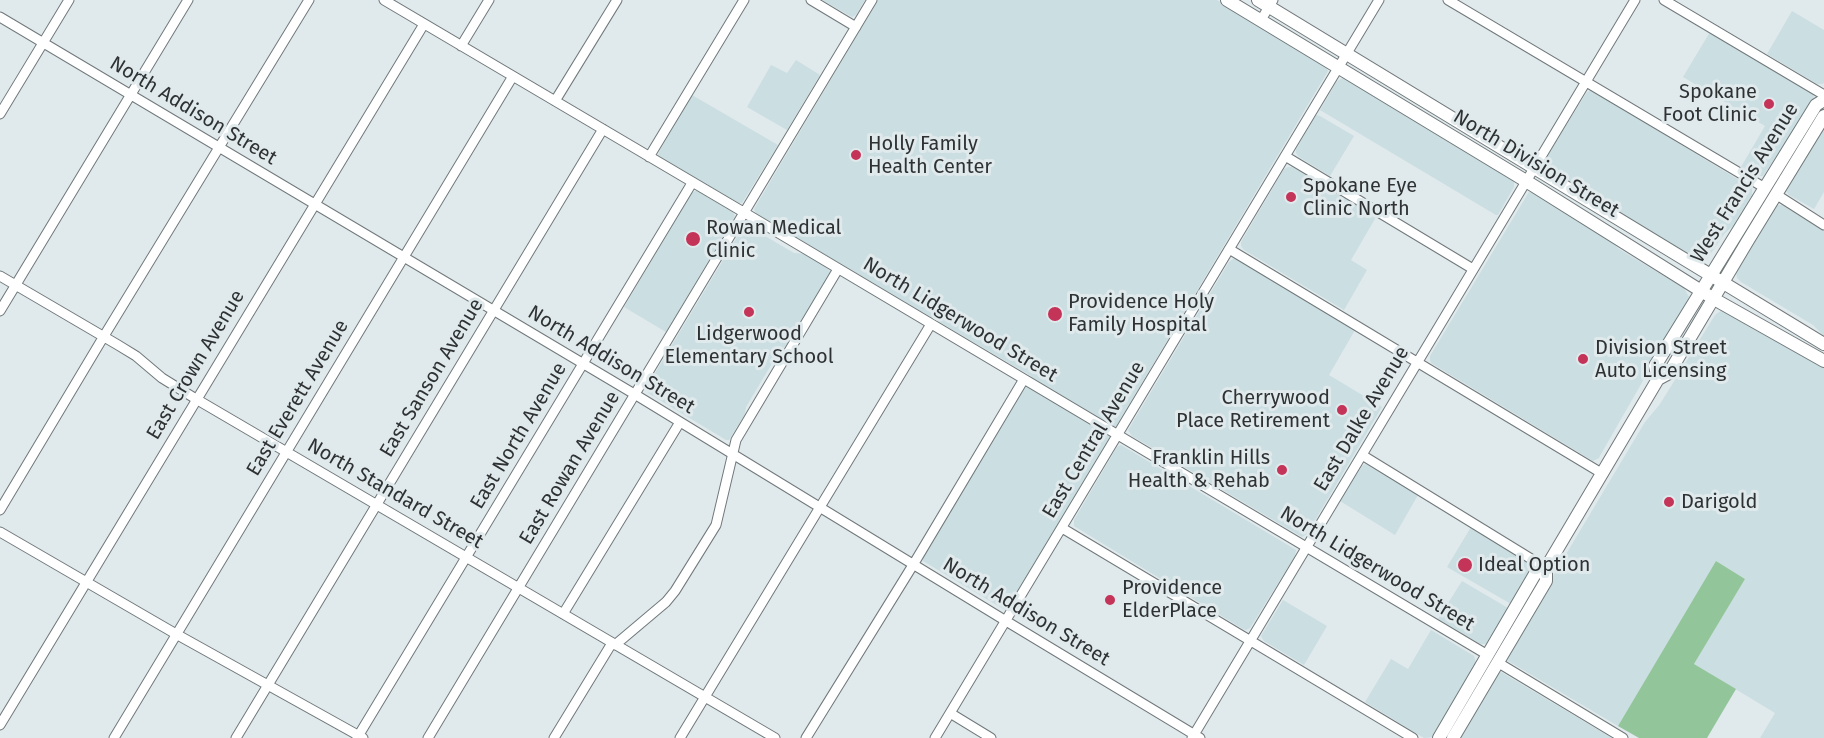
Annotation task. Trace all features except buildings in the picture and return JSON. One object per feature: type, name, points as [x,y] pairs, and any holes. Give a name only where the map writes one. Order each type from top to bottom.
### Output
[{"type":"main road","name":"North Division Street","points":[[1227,0],[1714,298],[1824,362]]},
{"type":"main road","name":"North Division Street","points":[[1258,0],[1271,3],[1347,54],[1824,344]]},
{"type":"main road","name":"West Francis Avenue","points":[[1824,100],[1816,105],[1771,191],[1723,282],[1670,373],[1658,379],[1655,366],[1701,290],[1711,275],[1771,191],[1824,116]]},
{"type":"main road","points":[[1439,738],[1491,658],[1546,581],[1546,568],[1658,379]]},
{"type":"main road","points":[[1453,738],[1477,696],[1503,627],[1534,574],[1546,568]]},
{"type":"street","points":[[0,114],[69,0]]},
{"type":"street","points":[[0,311],[188,0]]},
{"type":"street","points":[[0,510],[309,0]]},
{"type":"street","name":"North Lidgerwood Street","points":[[384,0],[1024,379],[1623,738]]},
{"type":"street","points":[[461,46],[489,0]]},
{"type":"street","points":[[555,101],[617,0]]},
{"type":"street","points":[[649,157],[744,0]]},
{"type":"street","points":[[811,0],[856,27]]},
{"type":"street","name":"East Rowan Avenue","points":[[428,738],[872,0]]},
{"type":"street","name":"East Central Avenue","points":[[935,738],[1379,0]]},
{"type":"street","points":[[1448,0],[1771,191],[1824,225]]},
{"type":"street","name":"East Dalke Avenue","points":[[1195,737],[1635,0]]},
{"type":"street","points":[[1664,0],[1824,95]]},
{"type":"street","points":[[1261,20],[1271,3]]},
{"type":"street","name":"North Addison Street","points":[[0,17],[636,395],[1195,737]]},
{"type":"street","name":"East Crown Avenue","points":[[0,725],[424,24]]},
{"type":"street","name":"East Everett Avenue","points":[[114,738],[513,76]]},
{"type":"street","name":"East Sanson Avenue","points":[[236,738],[603,129]]},
{"type":"street","points":[[1285,156],[1473,269]]},
{"type":"street","name":"East North Avenue","points":[[360,737],[466,557],[693,183]]},
{"type":"street","points":[[1229,249],[1603,474]]},
{"type":"street","points":[[554,738],[613,644],[666,602],[716,525],[736,440],[838,269]]},
{"type":"street","name":"North Standard Street","points":[[0,276],[136,356],[162,378],[196,399],[775,738]]},
{"type":"street","points":[[680,738],[931,324]]},
{"type":"street","points":[[806,738],[914,565],[1024,379]]},
{"type":"street","points":[[563,614],[680,422]]},
{"type":"street","points":[[1362,455],[1546,568]]},
{"type":"street","points":[[1062,528],[1413,738]]},
{"type":"street","points":[[0,532],[360,737]]},
{"type":"street","points":[[950,713],[991,738]]},
{"type":"shaded area","points":[[822,0],[865,0],[856,15],[852,17]]},
{"type":"shaded area","name":"Providence Holy Family Hospital","points":[[878,0],[1217,0],[1321,63],[1328,71],[1005,610],[923,561],[923,558],[1031,376],[756,214],[754,209]]},
{"type":"shaded area","points":[[1792,11],[1824,30],[1824,83],[1822,84],[1817,84],[1767,54]]},
{"type":"shaded area","points":[[1710,32],[1814,96],[1813,101],[1763,176],[1756,176],[1741,167],[1765,126],[1683,77]]},
{"type":"shaded area","points":[[796,60],[820,75],[787,130],[747,107],[771,65],[787,73]]},
{"type":"shaded area","points":[[1347,78],[1514,180],[1514,187],[1498,215],[1320,110],[1337,81]]},
{"type":"shaded area","points":[[1591,90],[1752,188],[1752,195],[1733,226],[1725,233],[1707,259],[1697,260],[1545,166],[1544,161],[1587,92]]},
{"type":"shaded area","points":[[692,95],[778,145],[742,203],[738,203],[658,155]]},
{"type":"shaded area","points":[[1316,115],[1354,136],[1330,176],[1296,153],[1296,149]]},
{"type":"shaded area","points":[[1824,124],[1824,192],[1814,209],[1789,195],[1786,188]]},
{"type":"shaded area","points":[[1292,167],[1376,217],[1351,260],[1367,270],[1344,310],[1244,250],[1241,246],[1241,242],[1284,169]]},
{"type":"shaded area","points":[[695,191],[733,212],[735,216],[666,332],[624,307]]},
{"type":"shaded area","points":[[1529,192],[1604,235],[1619,249],[1684,288],[1689,297],[1599,458],[1593,461],[1431,363],[1430,360],[1430,356]]},
{"type":"shaded area","points":[[1777,205],[1782,205],[1824,231],[1824,336],[1813,325],[1737,278],[1736,271]]},
{"type":"shaded area","name":"Lidgerwood Elementary School","points":[[746,222],[754,224],[760,233],[794,253],[805,254],[826,267],[830,273],[785,347],[780,350],[729,440],[726,440],[648,393],[646,388]]},
{"type":"shaded area","points":[[1233,259],[1355,330],[1329,375],[1382,407],[1307,534],[1302,537],[1132,436],[1128,430],[1229,262]]},
{"type":"shaded area","points":[[1722,310],[1824,368],[1824,738],[1760,738],[1775,713],[1694,664],[1745,579],[1716,561],[1618,726],[1506,658],[1645,422],[1660,404],[1715,315]]},
{"type":"shaded area","points":[[1121,445],[1296,550],[1295,556],[1250,628],[1243,629],[1074,526],[1074,520],[1117,447]]},
{"type":"shaded area","points":[[1365,464],[1418,495],[1395,535],[1340,501]]},
{"type":"shaded area","points":[[1471,527],[1532,565],[1532,570],[1511,604],[1447,567]]},
{"type":"shaded area","points":[[1462,581],[1508,608],[1486,644],[1480,644],[1438,619]]},
{"type":"shaded area","points":[[1283,600],[1327,626],[1304,665],[1264,641],[1261,636]]},
{"type":"shaded area","points":[[1431,630],[1474,656],[1476,664],[1435,737],[1424,738],[1365,702],[1391,659],[1408,669]]},
{"type":"shaded area","points":[[1501,672],[1612,738],[1458,738]]},
{"type":"green space","points":[[1716,561],[1745,579],[1694,664],[1736,689],[1707,738],[1639,738],[1618,726]]},
{"type":"place","name":"Spokane Foot Clinic","points":[[1769,104]]},
{"type":"place","name":"Holly Family Health Center","points":[[856,155]]},
{"type":"place","name":"Spokane Eye Clinic North","points":[[1291,197]]},
{"type":"place","name":"Rowan Medical Clinic","points":[[693,239]]},
{"type":"place","name":"Lidgerwood Elementary School","points":[[749,312]]},
{"type":"place","name":"Providence Holy Family Hospital","points":[[1055,314]]},
{"type":"place","name":"Division Street Auto Licensing","points":[[1583,359]]},
{"type":"place","name":"Cherrywood Place Retirement","points":[[1342,410]]},
{"type":"place","name":"Franklin Hills Health & Rehab","points":[[1282,470]]},
{"type":"place","name":"Darigold","points":[[1669,502]]},
{"type":"place","name":"Ideal Option","points":[[1465,565]]},
{"type":"place","name":"Providence ElderPlace","points":[[1110,600]]}]
